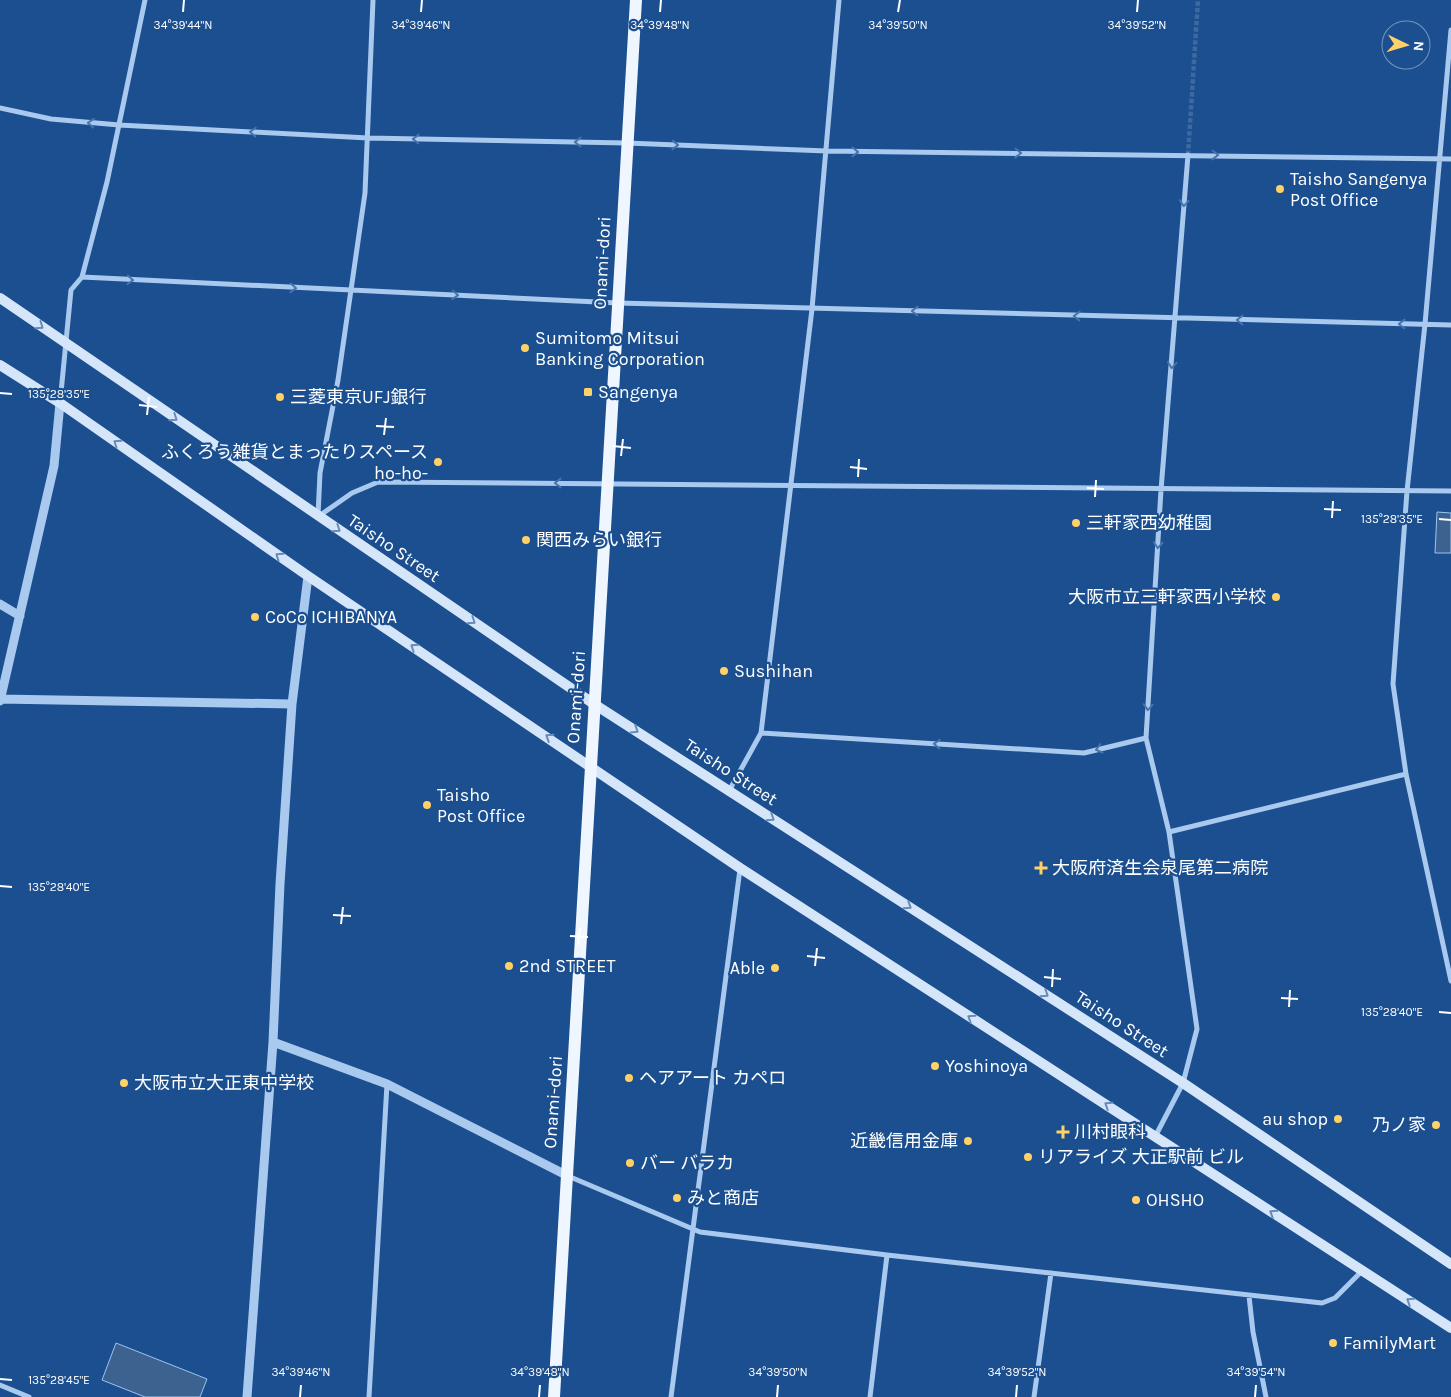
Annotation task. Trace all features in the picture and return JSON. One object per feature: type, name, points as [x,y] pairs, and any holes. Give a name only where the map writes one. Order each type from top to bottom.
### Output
[{"type":"main road","name":"Onami-dori","points":[[554,1397],[636,0]]},
{"type":"main road","name":"Taisho Street","points":[[0,298],[594,704],[1183,1083],[1451,1264]]},
{"type":"main road","points":[[0,365],[60,404],[308,576],[590,764],[740,868],[1156,1135],[1451,1328]]},
{"type":"street","points":[[145,0],[107,182],[82,277],[71,290],[54,466],[0,700],[292,704]]},
{"type":"street","points":[[318,516],[320,473],[338,380],[365,193],[373,0]]},
{"type":"street","points":[[730,791],[761,734],[812,309],[839,0]]},
{"type":"street","points":[[1451,30],[1425,324],[1407,491],[1393,684],[1406,774],[1451,981]]},
{"type":"street","points":[[0,108],[51,119],[119,125],[368,138],[627,143],[827,152],[1188,155],[1451,160]]},
{"type":"street","points":[[1156,1135],[1183,1083],[1197,1029],[1169,832],[1146,738],[1161,490],[1188,155]]},
{"type":"street","points":[[82,277],[618,303],[1451,325]]},
{"type":"street","points":[[318,516],[352,493],[378,482],[1451,491]]},
{"type":"street","points":[[247,1397],[273,1042],[280,884],[292,704],[308,576]]},
{"type":"street","points":[[0,604],[20,616]]},
{"type":"street","points":[[761,734],[1084,753],[1146,738]]},
{"type":"street","points":[[1169,832],[1406,774]]},
{"type":"street","points":[[671,1397],[740,868]]},
{"type":"street","points":[[273,1042],[387,1084],[566,1175],[694,1230],[887,1255],[1322,1303],[1335,1298],[1362,1270]]},
{"type":"street","points":[[370,1397],[387,1084]]},
{"type":"street","points":[[870,1397],[887,1255]]},
{"type":"street","points":[[1034,1397],[1051,1274]]},
{"type":"street","points":[[1249,1296],[1253,1332],[1266,1397]]},
{"type":"street","points":[[0,1385],[29,1397]]},
{"type":"water","points":[[1437,512],[1451,513],[1451,553],[1435,553]]},
{"type":"water","points":[[116,1343],[207,1379],[200,1397],[145,1397],[102,1380]]},
{"type":"tunnel","points":[[1188,155],[1198,0]]},
{"type":"place","name":"Taisho Sangenya Post Office","points":[[1280,189]]},
{"type":"place","name":"Sumitomo Mitsui Banking Corporation","points":[[525,348]]},
{"type":"place","name":"Sangenya","points":[[588,392]]},
{"type":"place","name":"三菱東京UFJ銀行","points":[[280,397]]},
{"type":"place","name":"ふくろう雑貨とまったりスペース ho-ho-","points":[[438,462]]},
{"type":"place","name":"三軒家西幼稚園","points":[[1076,523]]},
{"type":"place","name":"関西みらい銀行","points":[[526,540]]},
{"type":"place","name":"大阪市立三軒家西小学校","points":[[1276,597]]},
{"type":"place","name":"CoCo ICHIBANYA","points":[[255,617]]},
{"type":"place","name":"Sushihan","points":[[724,671]]},
{"type":"place","name":"Taisho Post Office","points":[[427,805]]},
{"type":"place","name":"大阪府済生会泉尾第二病院","points":[[1041,868]]},
{"type":"place","name":"2nd STREET","points":[[509,966]]},
{"type":"place","name":"Able","points":[[775,968]]},
{"type":"place","name":"Yoshinoya","points":[[935,1066]]},
{"type":"place","name":"ヘアアート カペロ","points":[[629,1078]]},
{"type":"place","name":"大阪市立大正東中学校","points":[[124,1083]]},
{"type":"place","name":"au shop","points":[[1338,1119]]},
{"type":"place","name":"乃ノ家","points":[[1436,1125]]},
{"type":"place","name":"川村眼科","points":[[1063,1132]]},
{"type":"place","name":"近畿信用金庫","points":[[968,1141]]},
{"type":"place","name":"リアライズ 大正駅前 ビル","points":[[1028,1157]]},
{"type":"place","name":"バー バラカ","points":[[630,1163]]},
{"type":"place","name":"みと商店","points":[[677,1198]]},
{"type":"place","name":"OHSHO","points":[[1136,1200]]},
{"type":"place","name":"FamilyMart","points":[[1333,1343]]}]
